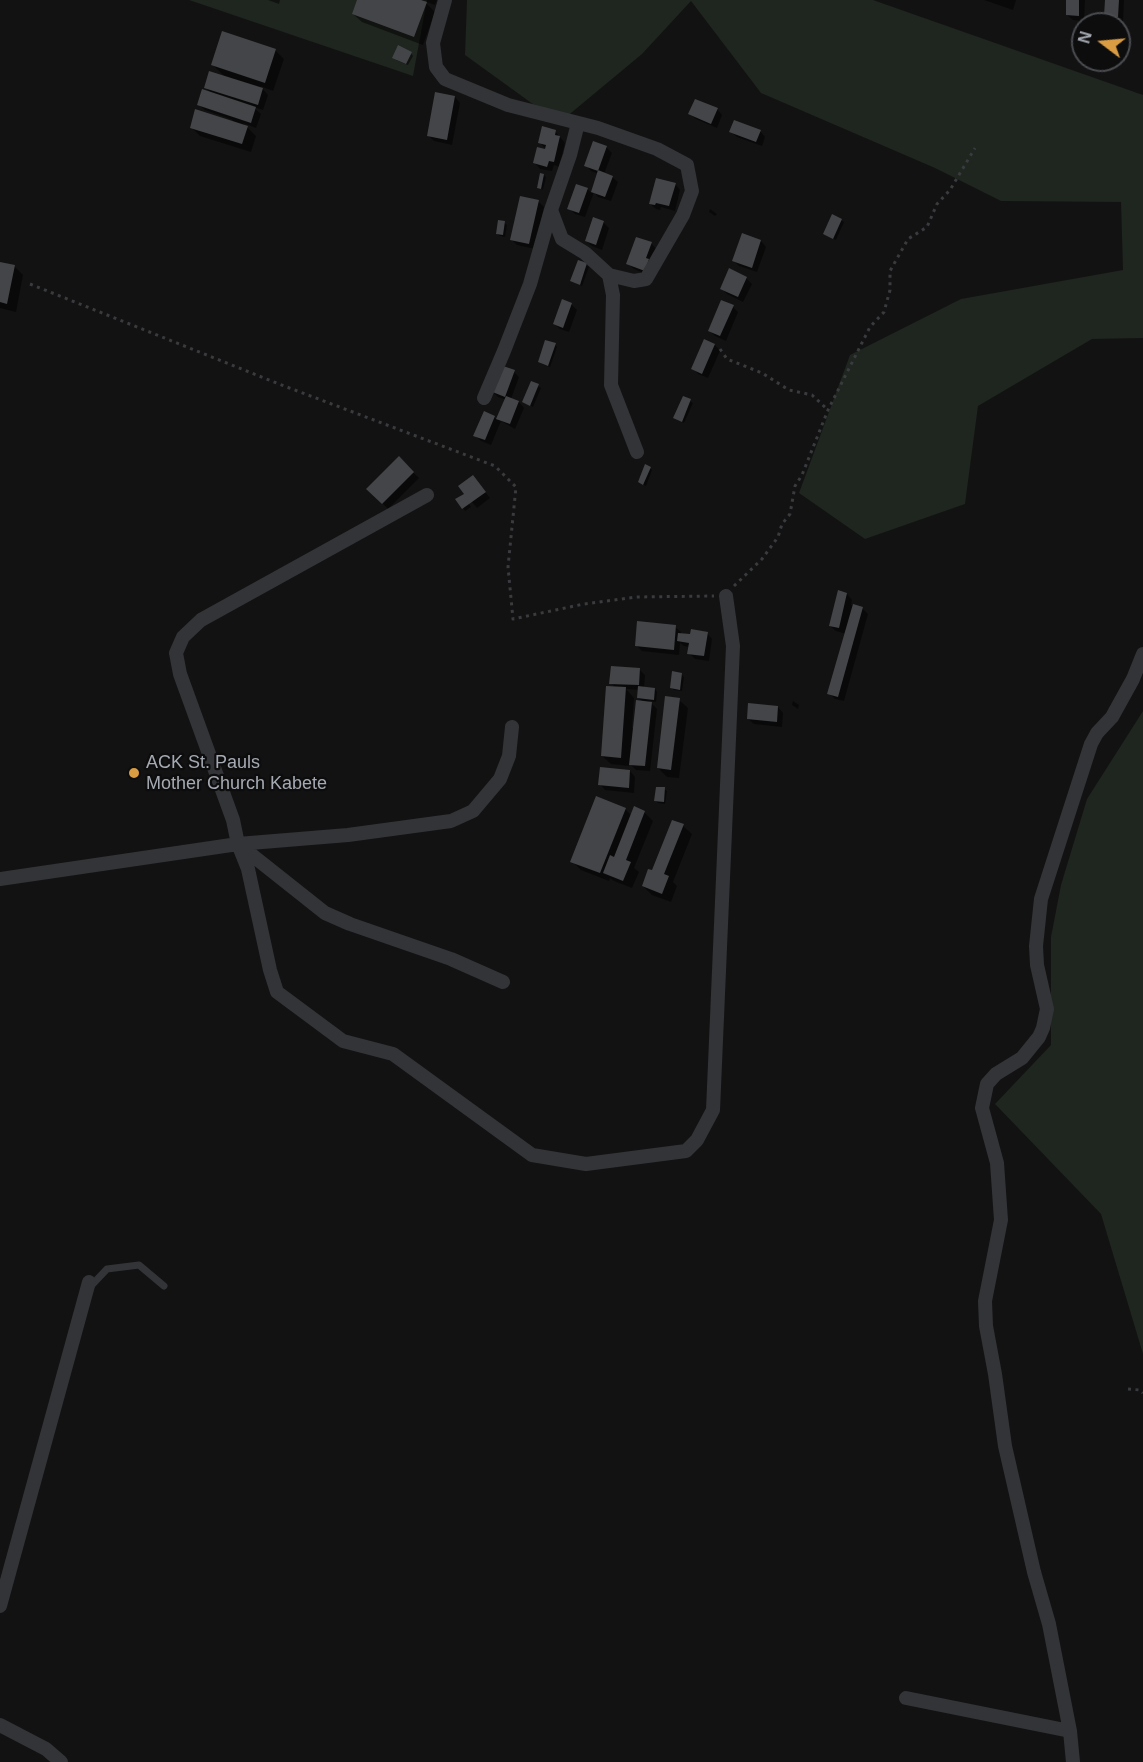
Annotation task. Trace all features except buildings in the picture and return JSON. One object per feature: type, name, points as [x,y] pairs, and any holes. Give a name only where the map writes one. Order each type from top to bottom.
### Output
[{"type":"street","points":[[445,0],[433,43],[436,67],[445,79],[508,105],[598,128],[657,149],[687,165],[692,191],[682,215],[646,279],[634,281],[609,275],[585,253],[562,239],[551,210]]},
{"type":"street","points":[[484,398],[530,284],[578,123]]},
{"type":"street","points":[[609,275],[613,295],[611,385],[637,452]]},
{"type":"street","points":[[427,495],[201,620],[183,637],[176,653],[180,674],[233,820],[238,844],[248,869],[276,992],[343,1041],[393,1054],[532,1155],[586,1164],[686,1151],[697,1140],[713,1110],[733,646],[726,596]]},
{"type":"street","points":[[1073,1762],[1070,1731],[1049,1624],[1034,1572],[1005,1446],[986,1326],[985,1300],[1001,1220],[997,1163],[982,1108],[987,1084],[996,1074],[1022,1058],[1039,1037],[1043,1028],[1047,1009],[1036,946],[1041,899],[1092,744],[1097,733],[1113,717],[1143,654]]},
{"type":"street","points":[[0,879],[238,844],[348,836],[451,821],[473,811],[500,778],[509,756],[512,728]]},
{"type":"street","points":[[238,844],[325,913],[451,959],[503,982]]},
{"type":"street","points":[[0,1606],[87,1287]]},
{"type":"street","points":[[906,1698],[1070,1731]]},
{"type":"street","points":[[0,1725],[46,1749],[61,1762]]},
{"type":"lane","points":[[87,1287],[107,1269],[139,1265],[164,1286]]},
{"type":"path","points":[[30,284],[279,384],[495,466],[516,487],[508,567],[513,619],[584,604],[636,597],[726,596],[738,581],[762,560],[778,537],[782,524],[789,514],[795,486],[802,475],[828,410],[870,327],[884,312],[890,290],[890,272],[908,239],[927,227],[937,204],[950,190],[975,148]]},
{"type":"path","points":[[720,349],[727,359],[762,373],[789,390],[812,395],[828,410]]},
{"type":"path","points":[[1128,1389],[1140,1390],[1143,1393]]},
{"type":"shaded area","points":[[189,0],[427,0],[413,76]]},
{"type":"shaded area","points":[[467,0],[873,0],[1071,70],[1071,72],[1078,72],[1143,95],[1143,338],[1092,339],[978,406],[965,504],[865,539],[799,493],[850,355],[961,299],[1123,270],[1121,202],[1001,201],[935,168],[761,93],[691,1],[642,54],[559,123],[465,55]]},
{"type":"shaded area","points":[[1143,711],[1143,1354],[1101,1214],[995,1104],[1051,1045],[1051,937],[1061,885],[1087,799]]},
{"type":"place","name":"ACK St. Pauls Mother Church Kabete","points":[[134,773]]}]
